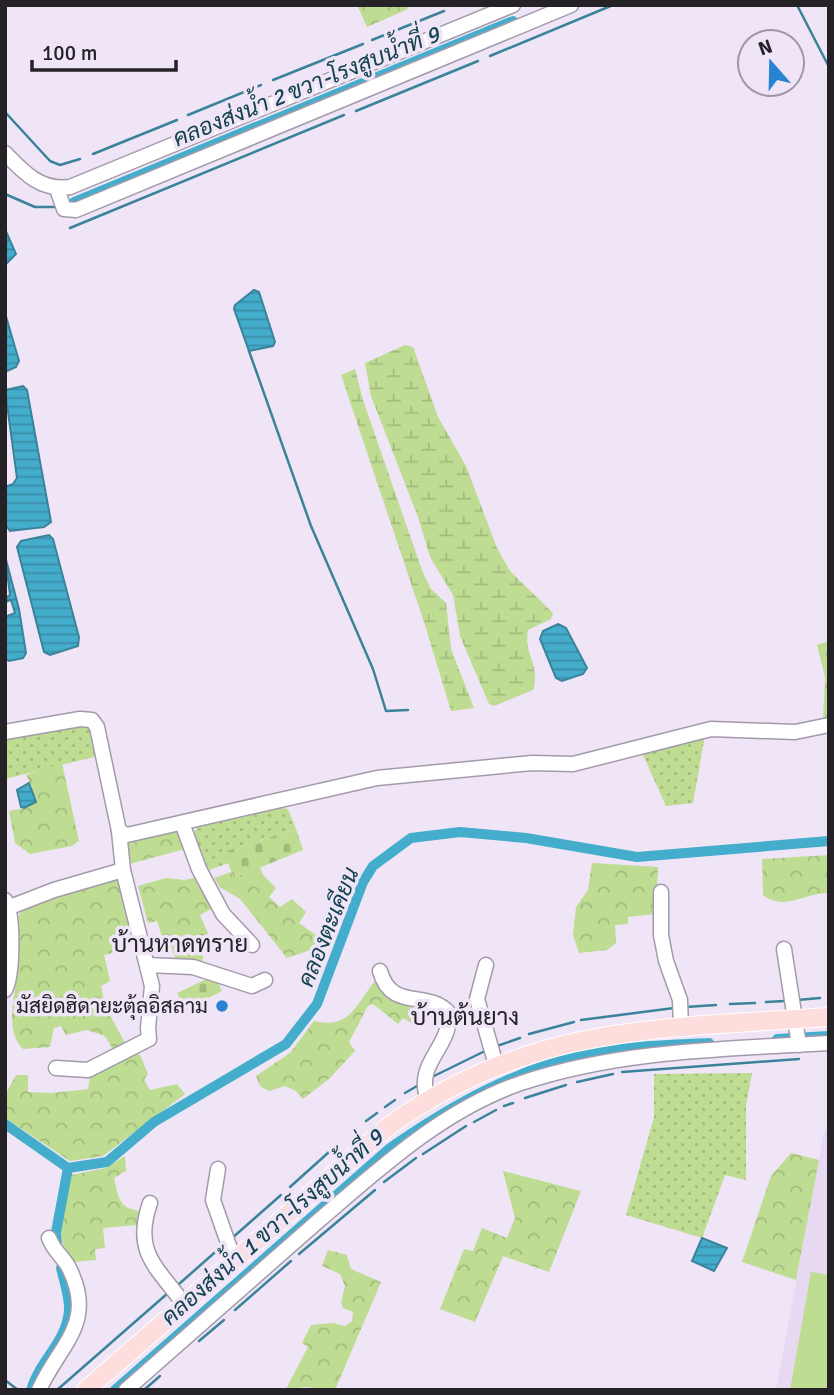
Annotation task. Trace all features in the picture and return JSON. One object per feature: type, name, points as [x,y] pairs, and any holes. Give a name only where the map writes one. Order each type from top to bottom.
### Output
[{"type":"main road","points":[[86,1390],[389,1126],[428,1100],[482,1087],[496,1065],[548,1047],[606,1048],[681,1027],[797,1034],[821,1032]]},
{"type":"street","points":[[5,153],[29,177],[57,189],[84,182],[513,5]]},
{"type":"street","points":[[57,189],[64,209],[76,210],[571,5]]},
{"type":"street","points":[[5,732],[80,719],[92,720],[97,727],[119,831],[123,870],[152,986],[149,1039],[88,1070],[56,1068]]},
{"type":"street","points":[[119,831],[127,835],[377,778],[489,767],[573,764],[711,729],[795,732],[829,725]]},
{"type":"street","points":[[181,823],[199,869],[223,914],[252,945]]},
{"type":"street","points":[[5,990],[10,971],[8,904],[123,870]]},
{"type":"street","points":[[661,892],[661,935],[666,961],[680,1000],[681,1027]]},
{"type":"street","points":[[784,949],[797,1034]]},
{"type":"street","points":[[147,965],[192,967],[252,986],[265,980]]},
{"type":"street","points":[[486,965],[477,999],[496,1065]]},
{"type":"street","points":[[380,971],[383,982],[393,993],[443,1006],[449,1013],[444,1040],[427,1068],[422,1084],[428,1100]]},
{"type":"street","points":[[126,1390],[374,1173],[482,1087],[518,1084],[606,1048],[821,1032]]},
{"type":"street","points":[[218,1169],[213,1200],[234,1260]]},
{"type":"street","points":[[150,1203],[142,1226],[145,1247],[184,1304]]},
{"type":"street","points":[[39,1390],[71,1339],[80,1313],[71,1271],[54,1251],[49,1238]]},
{"type":"shaded area","points":[[829,1125],[829,1390],[776,1390],[824,1132]]},
{"type":"green space","points":[[357,5],[406,5],[408,9],[367,27]]},
{"type":"green space","points":[[405,345],[413,347],[438,417],[466,466],[497,548],[510,571],[553,613],[551,619],[528,630],[528,646],[535,674],[533,690],[494,706],[489,704],[460,636],[453,595],[430,557],[418,517],[371,396],[365,363]]},
{"type":"green space","points":[[355,369],[363,400],[423,573],[431,589],[446,603],[451,649],[474,708],[451,711],[341,375]]},
{"type":"green space","points":[[829,641],[829,718],[823,719],[825,677],[817,645]]},
{"type":"green space","points":[[89,724],[102,755],[5,779],[5,738]]},
{"type":"green space","points":[[705,735],[693,803],[666,806],[642,753]]},
{"type":"green space","points":[[62,763],[79,841],[72,846],[30,854],[15,843],[9,811],[24,808],[32,787],[26,775]]},
{"type":"green space","points":[[282,808],[288,809],[296,829],[225,852],[229,863],[209,870],[193,833],[198,827]]},
{"type":"green space","points":[[296,829],[303,850],[234,878],[224,852]]},
{"type":"green space","points":[[182,830],[189,848],[122,866],[117,844]]},
{"type":"green space","points":[[829,855],[829,893],[787,902],[771,900],[763,895],[762,859]]},
{"type":"green space","points":[[592,863],[658,867],[656,914],[628,917],[628,924],[615,925],[616,943],[607,950],[579,953],[573,935],[576,907],[588,890]]},
{"type":"green space","points":[[260,867],[263,875],[276,888],[269,897],[280,907],[292,899],[306,912],[299,923],[321,939],[313,949],[287,958],[240,899],[220,887],[214,878],[231,872],[234,877]]},
{"type":"green space","points":[[118,876],[139,932],[112,937],[113,953],[104,955],[110,981],[101,986],[106,1008],[129,1050],[140,1055],[148,1074],[144,1080],[150,1090],[177,1084],[185,1094],[103,1156],[70,1161],[5,1118],[5,1095],[16,1075],[28,1075],[28,1092],[52,1093],[88,1089],[90,1076],[119,1060],[105,1036],[87,1030],[66,1035],[61,1026],[54,1028],[50,1047],[23,1049],[17,1041],[12,1011],[19,963],[19,915],[24,908],[74,887]]},
{"type":"green space","points":[[201,876],[217,906],[200,915],[208,933],[202,962],[176,960],[168,938],[163,940],[157,921],[148,923],[138,886],[166,878],[185,880]]},
{"type":"green space","points":[[211,977],[217,980],[222,991],[185,1010],[177,993]]},
{"type":"green space","points":[[374,982],[423,1005],[411,1023],[403,1018],[398,1024],[373,1004],[368,1006],[349,1042],[355,1051],[330,1078],[303,1099],[296,1091],[285,1086],[269,1091],[260,1086],[256,1076],[290,1053],[314,1021],[326,1023],[343,1019],[356,1007]]},
{"type":"green space","points":[[752,1073],[746,1106],[746,1180],[725,1175],[702,1238],[626,1215],[654,1117],[654,1074]]},
{"type":"green space","points":[[791,1153],[819,1160],[796,1280],[742,1262],[771,1176]]},
{"type":"green space","points":[[125,1156],[126,1171],[114,1178],[123,1205],[140,1211],[137,1225],[103,1228],[105,1248],[95,1249],[96,1260],[73,1262],[66,1253],[61,1232],[71,1175],[106,1168]]},
{"type":"green space","points":[[503,1171],[581,1191],[549,1272],[503,1256],[475,1322],[440,1309],[464,1249],[473,1251],[482,1228],[507,1238],[515,1218]]},
{"type":"green space","points":[[328,1250],[347,1255],[351,1269],[381,1282],[335,1390],[306,1387],[286,1389],[308,1347],[302,1343],[311,1325],[333,1323],[345,1326],[352,1321],[353,1312],[343,1308],[341,1302],[345,1286],[340,1274],[322,1266]]},
{"type":"green space","points":[[811,1272],[829,1275],[829,1390],[790,1390]]},
{"type":"water","points":[[5,229],[16,254],[5,265]]},
{"type":"water","points":[[254,290],[259,292],[275,342],[273,346],[249,351],[234,309],[235,305]]},
{"type":"water","points":[[5,313],[19,361],[16,367],[5,372]]},
{"type":"water","points":[[23,386],[27,390],[51,522],[44,527],[10,531],[5,524],[5,487],[13,484],[17,478],[5,390]]},
{"type":"water","points":[[49,535],[53,539],[79,637],[78,646],[50,655],[44,652],[17,547],[21,541]]},
{"type":"water","points":[[5,556],[19,609],[26,653],[23,658],[9,661],[5,658],[5,617],[15,613],[11,600],[5,602],[5,598],[10,595]]},
{"type":"water","points":[[558,624],[566,628],[587,668],[583,674],[562,681],[556,678],[540,639],[543,631]]},
{"type":"water","points":[[29,783],[36,802],[24,808],[21,807],[17,790]]},
{"type":"water","points":[[702,1238],[727,1248],[714,1271],[692,1261]]},
{"type":"waterway","points":[[490,56],[613,5]]},
{"type":"waterway","points":[[797,5],[829,67]]},
{"type":"waterway","points":[[372,40],[444,11]]},
{"type":"waterway","name":"คลองส่งน้ำ 2 ขวา-โรงสูบน้ำที่ 9","points":[[74,202],[513,21]]},
{"type":"waterway","points":[[273,80],[363,44]]},
{"type":"waterway","points":[[356,111],[478,61]]},
{"type":"waterway","points":[[188,115],[261,85]]},
{"type":"waterway","points":[[5,112],[50,161],[60,165],[80,159]]},
{"type":"waterway","points":[[70,228],[344,115]]},
{"type":"waterway","points":[[93,154],[177,120]]},
{"type":"waterway","points":[[5,194],[35,207],[57,207]]},
{"type":"waterway","points":[[249,351],[311,526],[373,669],[386,711],[408,710]]},
{"type":"waterway","name":"คลองตะเคียน","points":[[5,1124],[68,1168],[107,1162],[154,1122],[286,1044],[317,1004],[363,882],[373,866],[411,838],[460,832],[526,838],[637,857],[829,841]]},
{"type":"waterway","points":[[797,1000],[820,998]]},
{"type":"waterway","points":[[766,1002],[785,1001]]},
{"type":"waterway","points":[[730,1004],[755,1003]]},
{"type":"waterway","points":[[686,1007],[716,1005]]},
{"type":"waterway","points":[[581,1020],[674,1008]]},
{"type":"waterway","points":[[529,1034],[574,1022]]},
{"type":"waterway","name":"คลองส่งน้ำ 1 ขวา-โรงสูบน้ำที่ 9","points":[[777,1039],[829,1036]]},
{"type":"waterway","points":[[497,1046],[520,1038]]},
{"type":"waterway","name":"คลองส่งน้ำ 1 ขวา-โรงสูบน้ำที่ 9","points":[[115,1390],[390,1148],[437,1117],[511,1078],[564,1060],[621,1049],[709,1043]]},
{"type":"waterway","points":[[432,1077],[487,1050]]},
{"type":"waterway","points":[[622,1072],[799,1059]]},
{"type":"waterway","points":[[577,1082],[613,1074]]},
{"type":"waterway","points":[[525,1098],[566,1085]]},
{"type":"waterway","points":[[405,1093],[417,1086]]},
{"type":"waterway","points":[[385,1107],[395,1100]]},
{"type":"waterway","points":[[504,1106],[513,1103]]},
{"type":"waterway","points":[[474,1122],[496,1110]]},
{"type":"waterway","points":[[366,1121],[377,1113]]},
{"type":"waterway","points":[[423,1154],[466,1126]]},
{"type":"waterway","points":[[290,1187],[329,1152]]},
{"type":"waterway","points":[[384,1182],[416,1158]]},
{"type":"waterway","points":[[57,1246],[56,1232],[68,1168]]},
{"type":"waterway","points":[[299,1254],[375,1190]]},
{"type":"waterway","points":[[231,1239],[281,1195]]},
{"type":"waterway","points":[[179,1284],[221,1247]]},
{"type":"waterway","points":[[235,1310],[291,1261]]},
{"type":"waterway","points":[[31,1390],[67,1322],[69,1301],[61,1268]]},
{"type":"waterway","points":[[57,1390],[168,1293]]},
{"type":"waterway","points":[[199,1341],[224,1320]]},
{"type":"waterway","points":[[144,1390],[160,1376]]},
{"type":"waterway","points":[[5,1380],[18,1390]]},
{"type":"place","name":"มัสยิดฮิดายะตุ้ลอิสลาม","points":[[222,1006]]},
{"type":"district","name":"บ้านหาดทราย","points":[[180,944]]},
{"type":"district","name":"บ้านต้นยาง","points":[[465,1017]]}]
